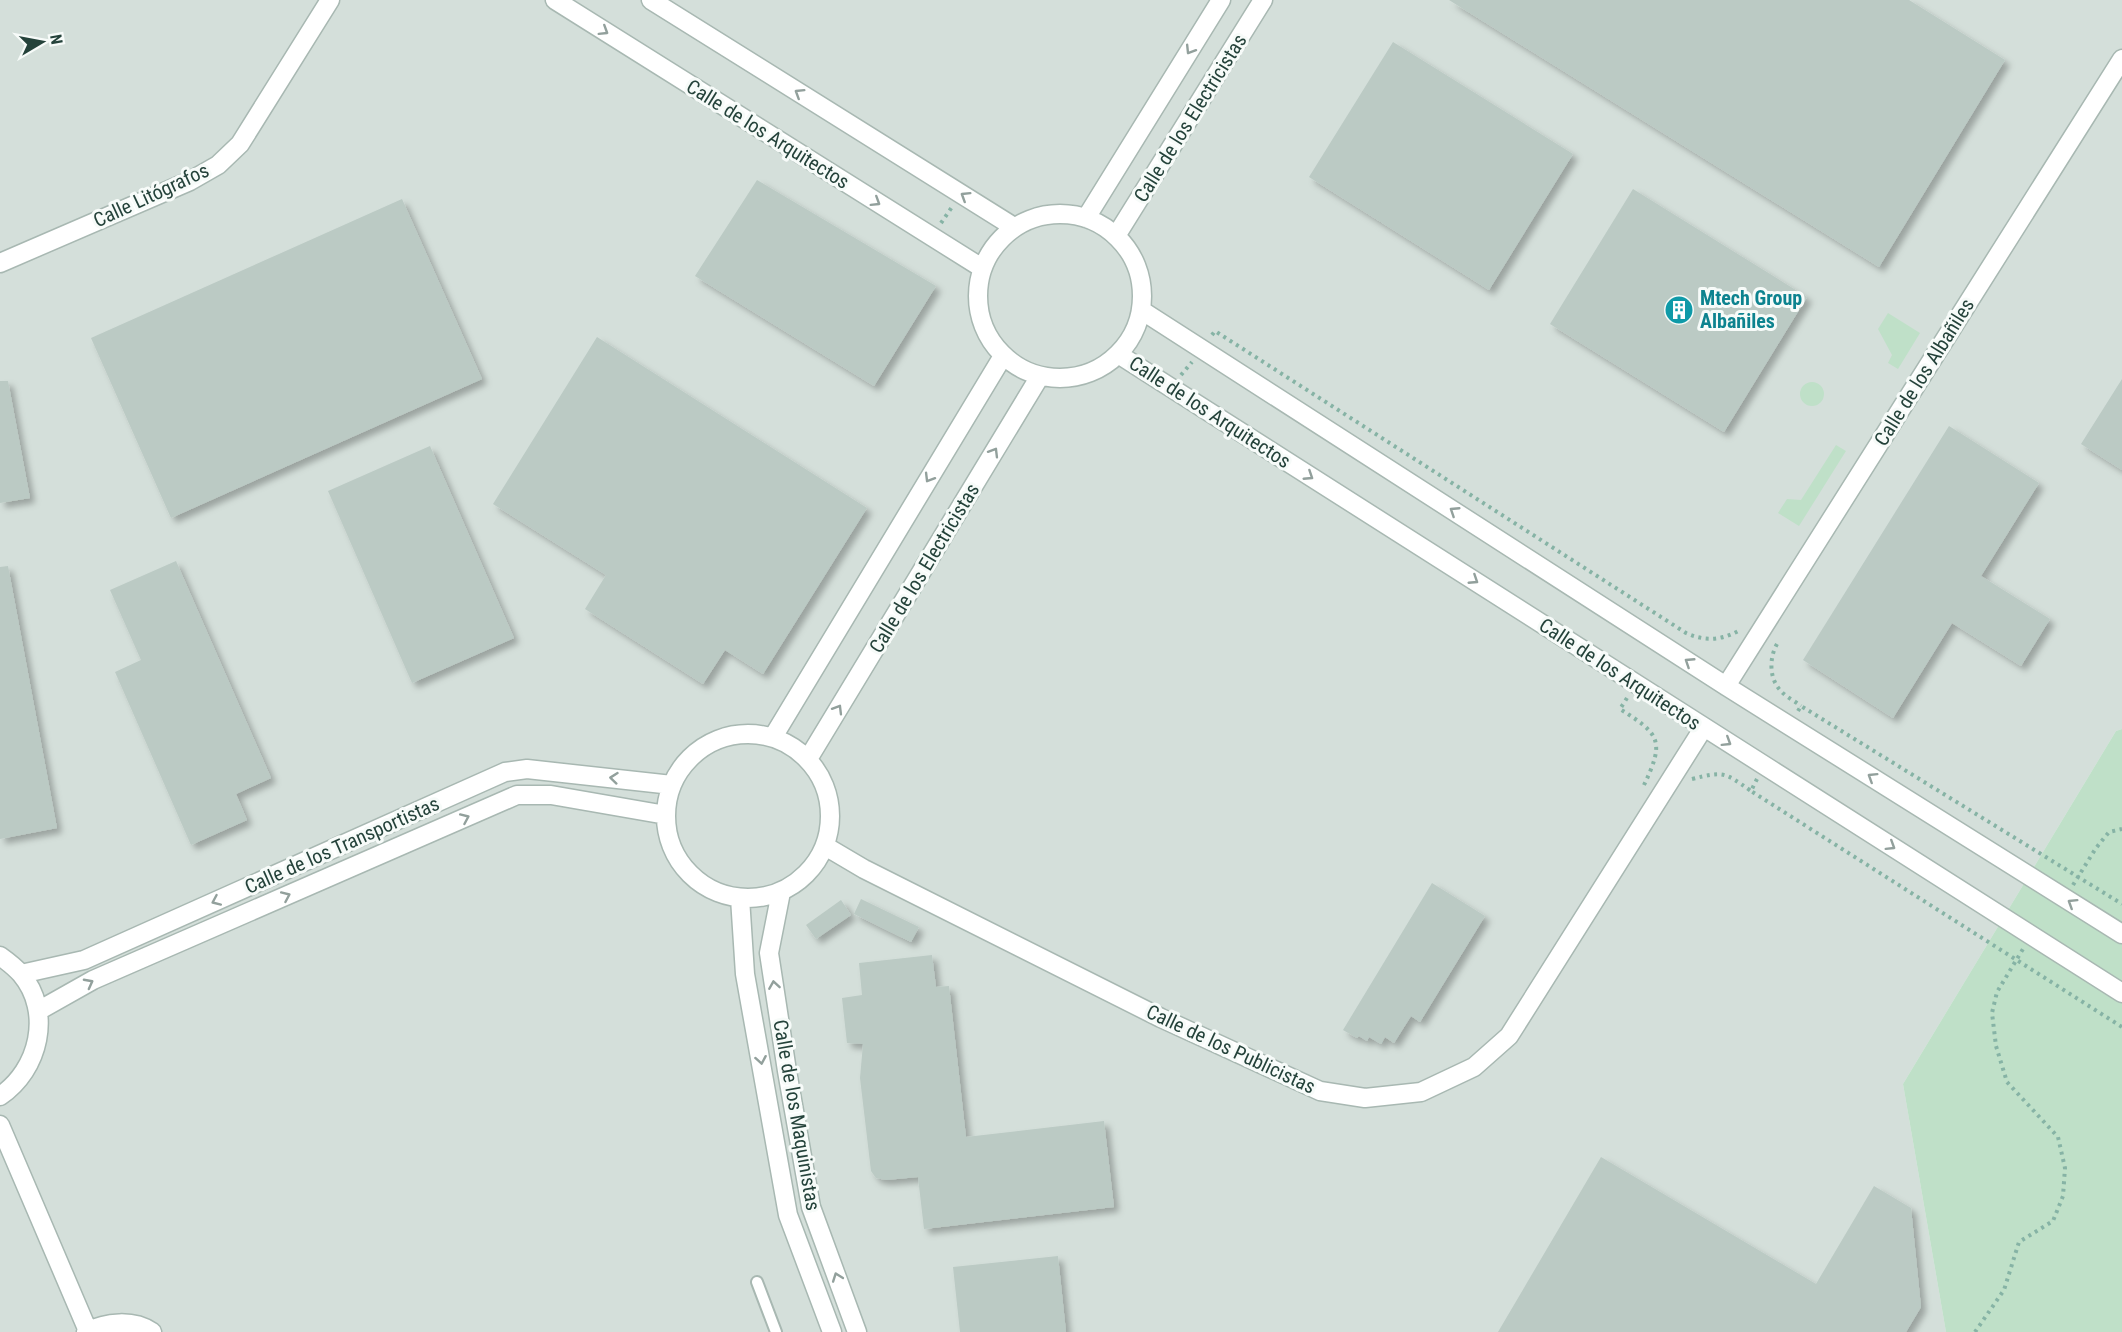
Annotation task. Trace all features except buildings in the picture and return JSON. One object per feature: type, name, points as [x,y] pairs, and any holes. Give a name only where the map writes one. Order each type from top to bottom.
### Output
[{"type":"street","name":"Calle Litógrafos","points":[[0,262],[190,181],[218,165],[240,144],[330,0]]},
{"type":"street","name":"Calle de los Arquitectos","points":[[555,0],[982,268]]},
{"type":"street","points":[[651,0],[1014,227]]},
{"type":"street","name":"Calle de los Electricistas","points":[[1086,218],[1221,0]]},
{"type":"street","name":"Calle de los Electricistas","points":[[1116,236],[1263,0]]},
{"type":"street","name":"Calle de los Albañiles","points":[[1726,686],[2122,59]]},
{"type":"street","points":[[1061,213],[1086,218],[1102,225],[1116,236],[1132,258],[1141,283],[1141,310],[1133,334],[1118,354],[1095,370],[1068,378],[1040,376],[1020,368],[1003,356],[988,337],[980,315],[978,291],[982,268],[995,245],[1014,227],[1037,217],[1061,213]]},
{"type":"street","points":[[1141,310],[1726,686],[2122,934]]},
{"type":"street","name":"Calle de los Arquitectos","points":[[1118,354],[2122,993]]},
{"type":"street","points":[[773,737],[1003,356]]},
{"type":"street","name":"Calle de los Electricistas","points":[[808,759],[1040,376]]},
{"type":"street","name":"Calle de los Publicistas","points":[[825,846],[864,869],[1182,1028],[1320,1091],[1365,1098],[1421,1092],[1474,1067],[1509,1036],[1704,727]]},
{"type":"street","points":[[749,733],[773,737],[792,746],[808,759],[821,778],[829,800],[830,823],[825,846],[815,865],[800,880],[781,892],[761,897],[740,898],[717,892],[696,879],[680,861],[669,839],[666,815],[672,784],[685,764],[702,747],[725,737],[749,733]]},
{"type":"street","name":"Calle de los Transportistas","points":[[21,974],[84,960],[505,772],[527,769],[672,784]]},
{"type":"street","name":"Calle de los Transportistas","points":[[38,1011],[93,980],[517,795],[551,795],[666,815]]},
{"type":"street","name":"Calle de los Maquinistas","points":[[781,892],[769,953],[787,1071],[812,1207],[857,1332]]},
{"type":"street","name":"Calle de los Maquinistas","points":[[740,898],[745,974],[788,1215],[832,1332]]},
{"type":"street","points":[[0,956],[21,974],[32,992],[38,1011],[38,1039],[30,1065],[13,1087],[0,1096]]},
{"type":"street","points":[[0,1125],[87,1331],[107,1324],[128,1323],[152,1332]]},
{"type":"lane","points":[[757,1282],[776,1332]]},
{"type":"path","points":[[932,236],[960,194]]},
{"type":"path","points":[[1172,388],[1215,331],[1673,625],[1699,639],[1713,640],[1727,637],[1740,630]]},
{"type":"path","points":[[1660,644],[1673,625]]},
{"type":"path","points":[[1780,639],[1772,655],[1774,679],[1780,690],[1801,706]]},
{"type":"path","points":[[1635,683],[1620,709],[1646,725],[1654,736],[1657,755],[1643,786],[1660,797]]},
{"type":"path","points":[[1690,779],[1716,773],[1728,775],[1751,791]]},
{"type":"path","points":[[2065,898],[2096,848],[2109,832],[2122,829]]},
{"type":"path","points":[[1975,1332],[2004,1290],[2019,1242],[2053,1221],[2063,1196],[2065,1168],[2058,1137],[2007,1082],[1996,1046],[1992,1013],[1997,992],[2031,935]]},
{"type":"shaded area","points":[[0,0],[2122,0],[2122,729],[2116,731],[1903,1084],[1946,1332],[0,1332]]},
{"type":"green space","points":[[1888,313],[1920,333],[1898,369],[1888,363],[1892,355],[1878,329]]},
{"type":"green space","points":[[1812,382],[1821,385],[1824,394],[1821,403],[1812,406],[1803,403],[1800,394],[1803,385]]},
{"type":"green space","points":[[1836,445],[1846,451],[1799,526],[1778,513],[1787,499],[1801,500]]},
{"type":"green space","points":[[2122,729],[2122,1332],[1946,1332],[1903,1084],[2116,731]]},
{"type":"place","name":"Mtech Group Albañiles","points":[[1679,310]]}]
